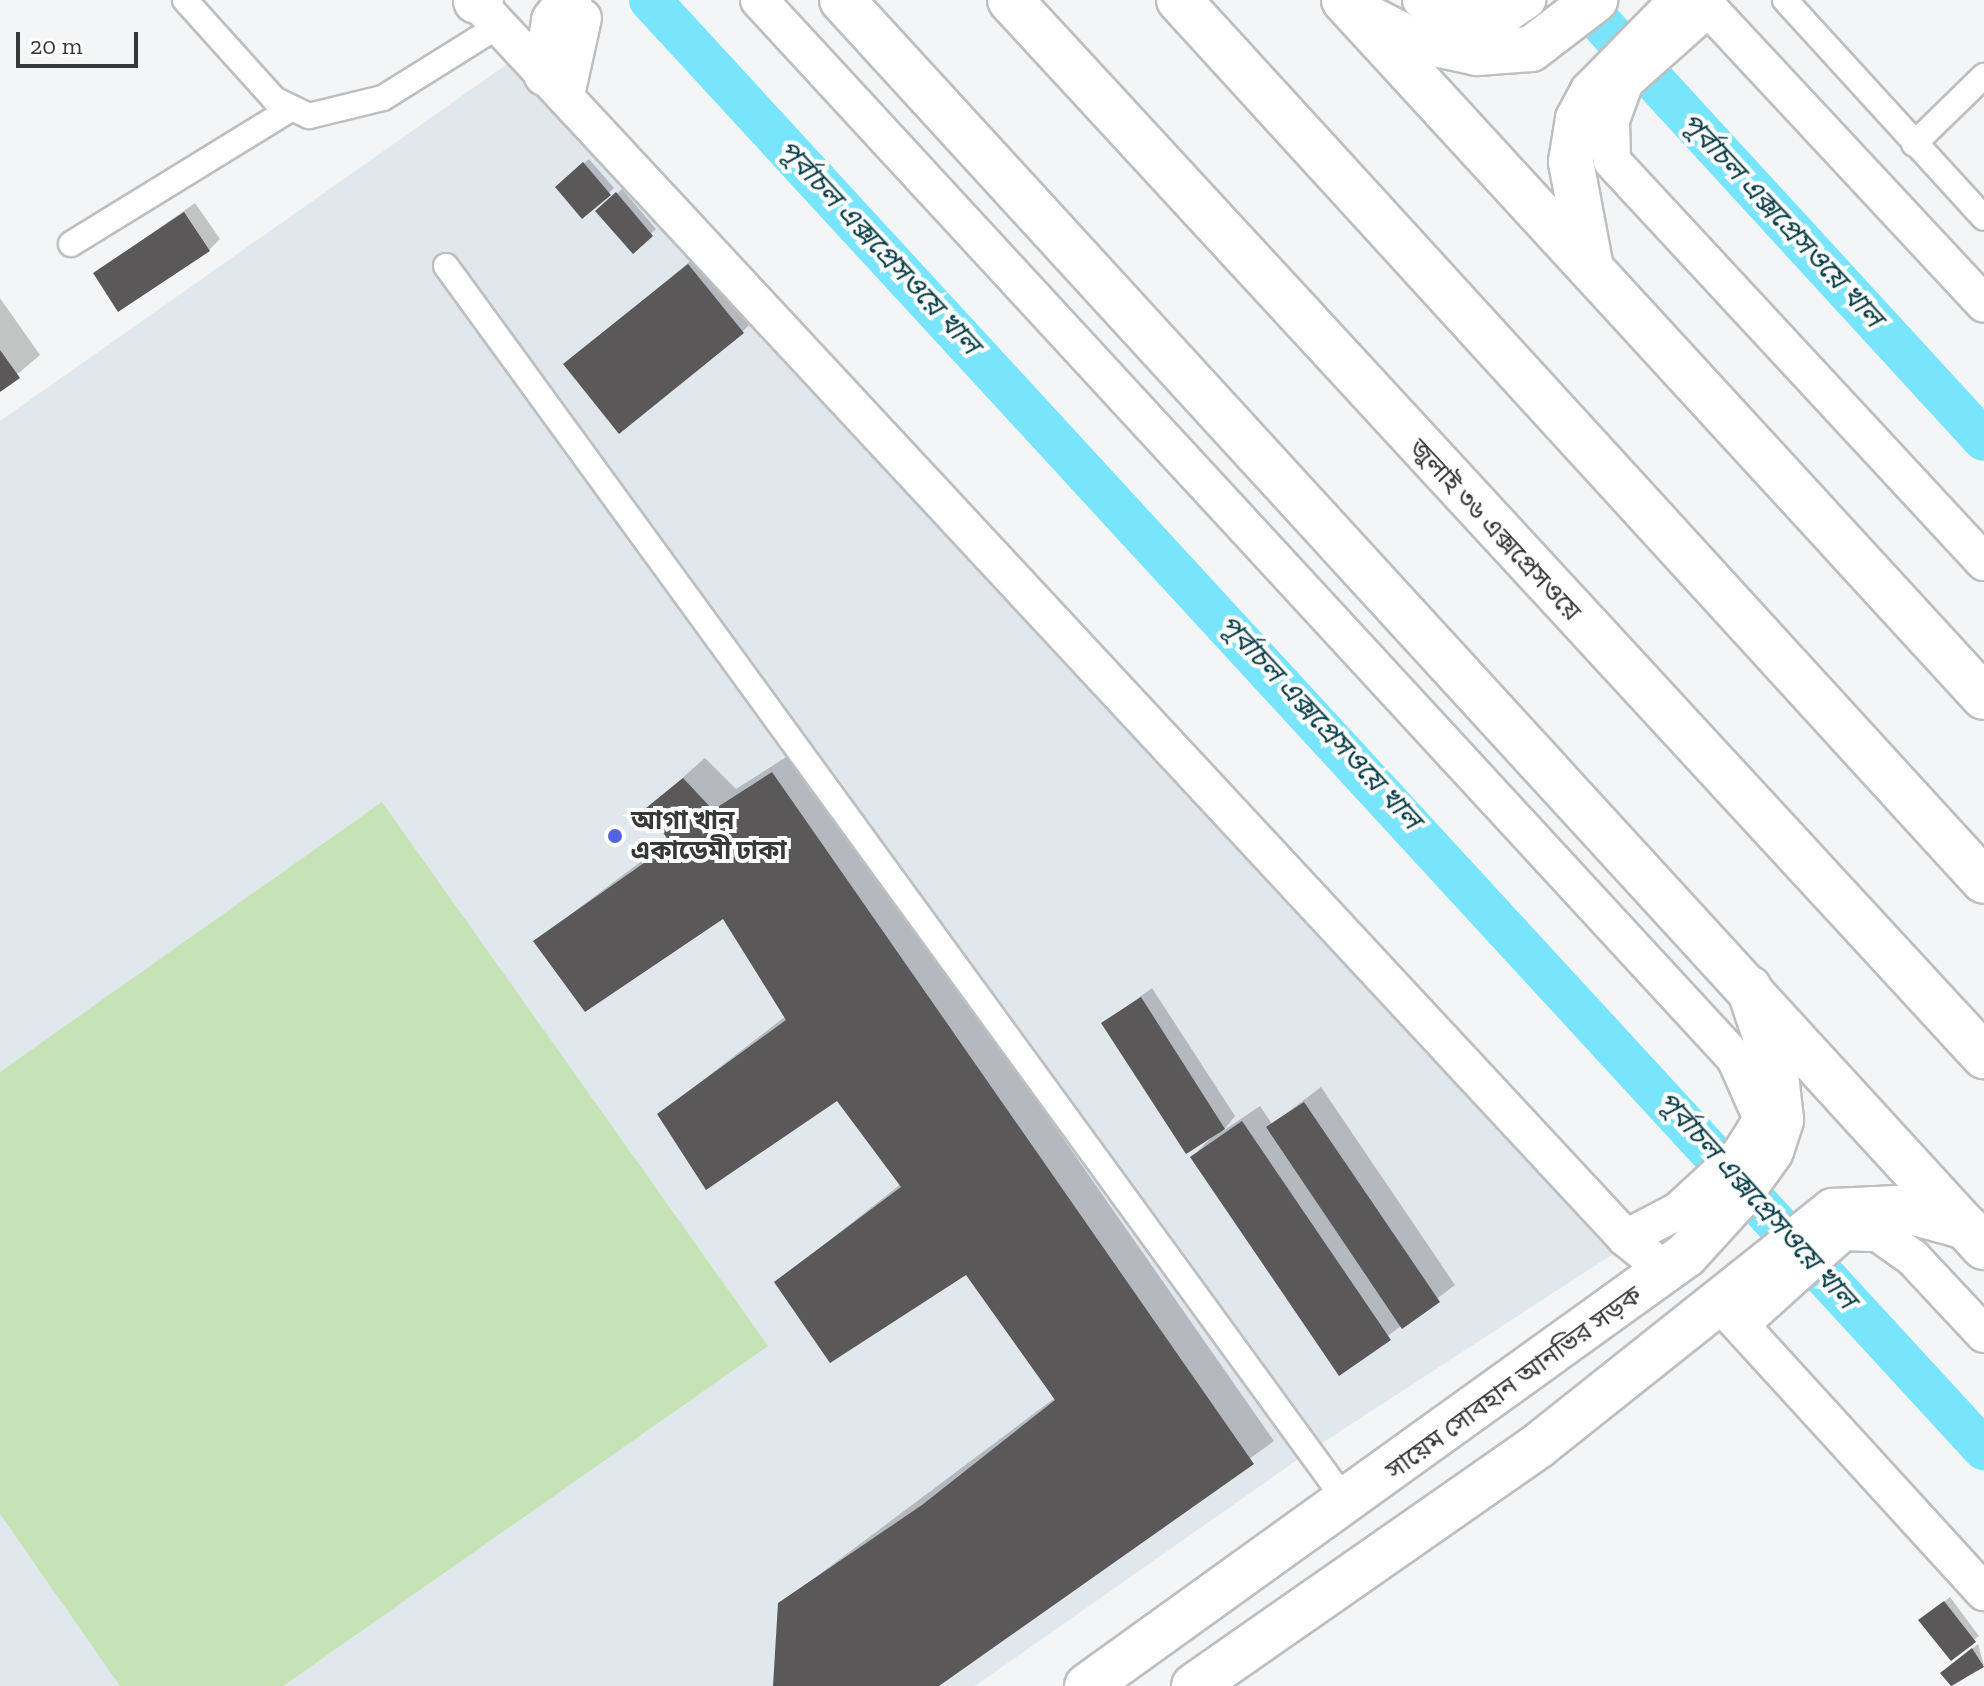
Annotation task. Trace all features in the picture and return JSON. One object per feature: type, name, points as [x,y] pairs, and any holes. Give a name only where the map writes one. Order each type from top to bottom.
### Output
[{"type":"main road","points":[[842,0],[1747,983],[1975,1237]]},
{"type":"main road","name":"জুলাই ৩৬ এক্সপ্রেসওয়ে","points":[[1010,0],[1984,1056]]},
{"type":"main road","points":[[1179,0],[1984,881]]},
{"type":"main road","points":[[1348,5],[1408,38],[1477,53],[1531,49],[1595,0]]},
{"type":"main road","points":[[1591,268],[1592,93],[1697,3]]},
{"type":"main road","points":[[1348,5],[1984,697]]},
{"type":"main road","points":[[553,71],[576,9]]},
{"type":"main road","name":"সায়েম সোবহান আনভির সড়ক","points":[[1087,1686],[1348,1504],[1676,1263],[1766,1135],[1781,1120],[1775,1066],[1747,983]]},
{"type":"main road","points":[[1194,1686],[1729,1308],[1779,1248],[1838,1222],[1897,1208],[1975,1237]]},
{"type":"street","points":[[759,0],[1735,1058],[1766,1135],[1741,1153],[1678,1211],[1626,1238]]},
{"type":"street","points":[[1421,0],[1459,13],[1516,7]]},
{"type":"street","points":[[1697,3],[1984,303]]},
{"type":"street","points":[[483,7],[553,71],[1626,1238],[1676,1263]]},
{"type":"street","points":[[1592,162],[1984,562]]},
{"type":"street","points":[[1980,1586],[1729,1308],[1771,1291],[1838,1222],[1878,1233],[1913,1258],[1984,1334]]},
{"type":"lane","points":[[185,0],[274,99],[309,116],[383,98],[483,7]]},
{"type":"lane","points":[[1785,0],[1984,218]]},
{"type":"lane","points":[[1914,144],[1984,76]]},
{"type":"lane","points":[[71,244],[292,108]]},
{"type":"lane","points":[[446,266],[1348,1504]]},
{"type":"shaded area","name":"আগা খান একাডেমী ঢাকা","points":[[510,62],[1616,1252],[1310,1451],[975,1686],[0,1686],[0,421]]},
{"type":"green space","points":[[382,802],[768,1346],[283,1686],[120,1686],[0,1514],[0,1072]]},
{"type":"building","points":[[583,162],[611,195],[582,219],[555,187]]},
{"type":"building","points":[[616,192],[653,236],[633,254],[595,211]]},
{"type":"building","points":[[184,212],[210,251],[118,312],[93,273]]},
{"type":"building","points":[[688,264],[744,333],[619,434],[563,364]]},
{"type":"building","points":[[0,350],[20,378],[0,392]]},
{"type":"building","points":[[772,772],[1254,1464],[939,1686],[773,1686],[778,1603],[922,1505],[1055,1400],[966,1275],[830,1363],[774,1282],[901,1187],[837,1101],[706,1190],[657,1114],[786,1020],[723,919],[585,1012],[533,941],[671,844],[646,808],[683,778],[713,810]]},
{"type":"building","points":[[1141,997],[1225,1129],[1186,1154],[1101,1023]]},
{"type":"building","points":[[1304,1102],[1440,1302],[1402,1329],[1266,1127]]},
{"type":"building","points":[[1242,1121],[1391,1340],[1339,1376],[1190,1157]]},
{"type":"building","points":[[1944,1601],[1976,1642],[1951,1661],[1918,1620]]},
{"type":"building","points":[[1972,1648],[1984,1667],[1951,1686],[1940,1673]]},
{"type":"waterway","name":"পূর্বাচল এক্সপ্রেসওয়ে খাল","points":[[650,0],[1984,1449]]},
{"type":"waterway","name":"পূর্বাচল এক্সপ্রেসওয়ে খাল","points":[[1580,0],[1984,440]]},
{"type":"place","name":"আগা খান একাডেমী ঢাকা","points":[[615,836]]}]
